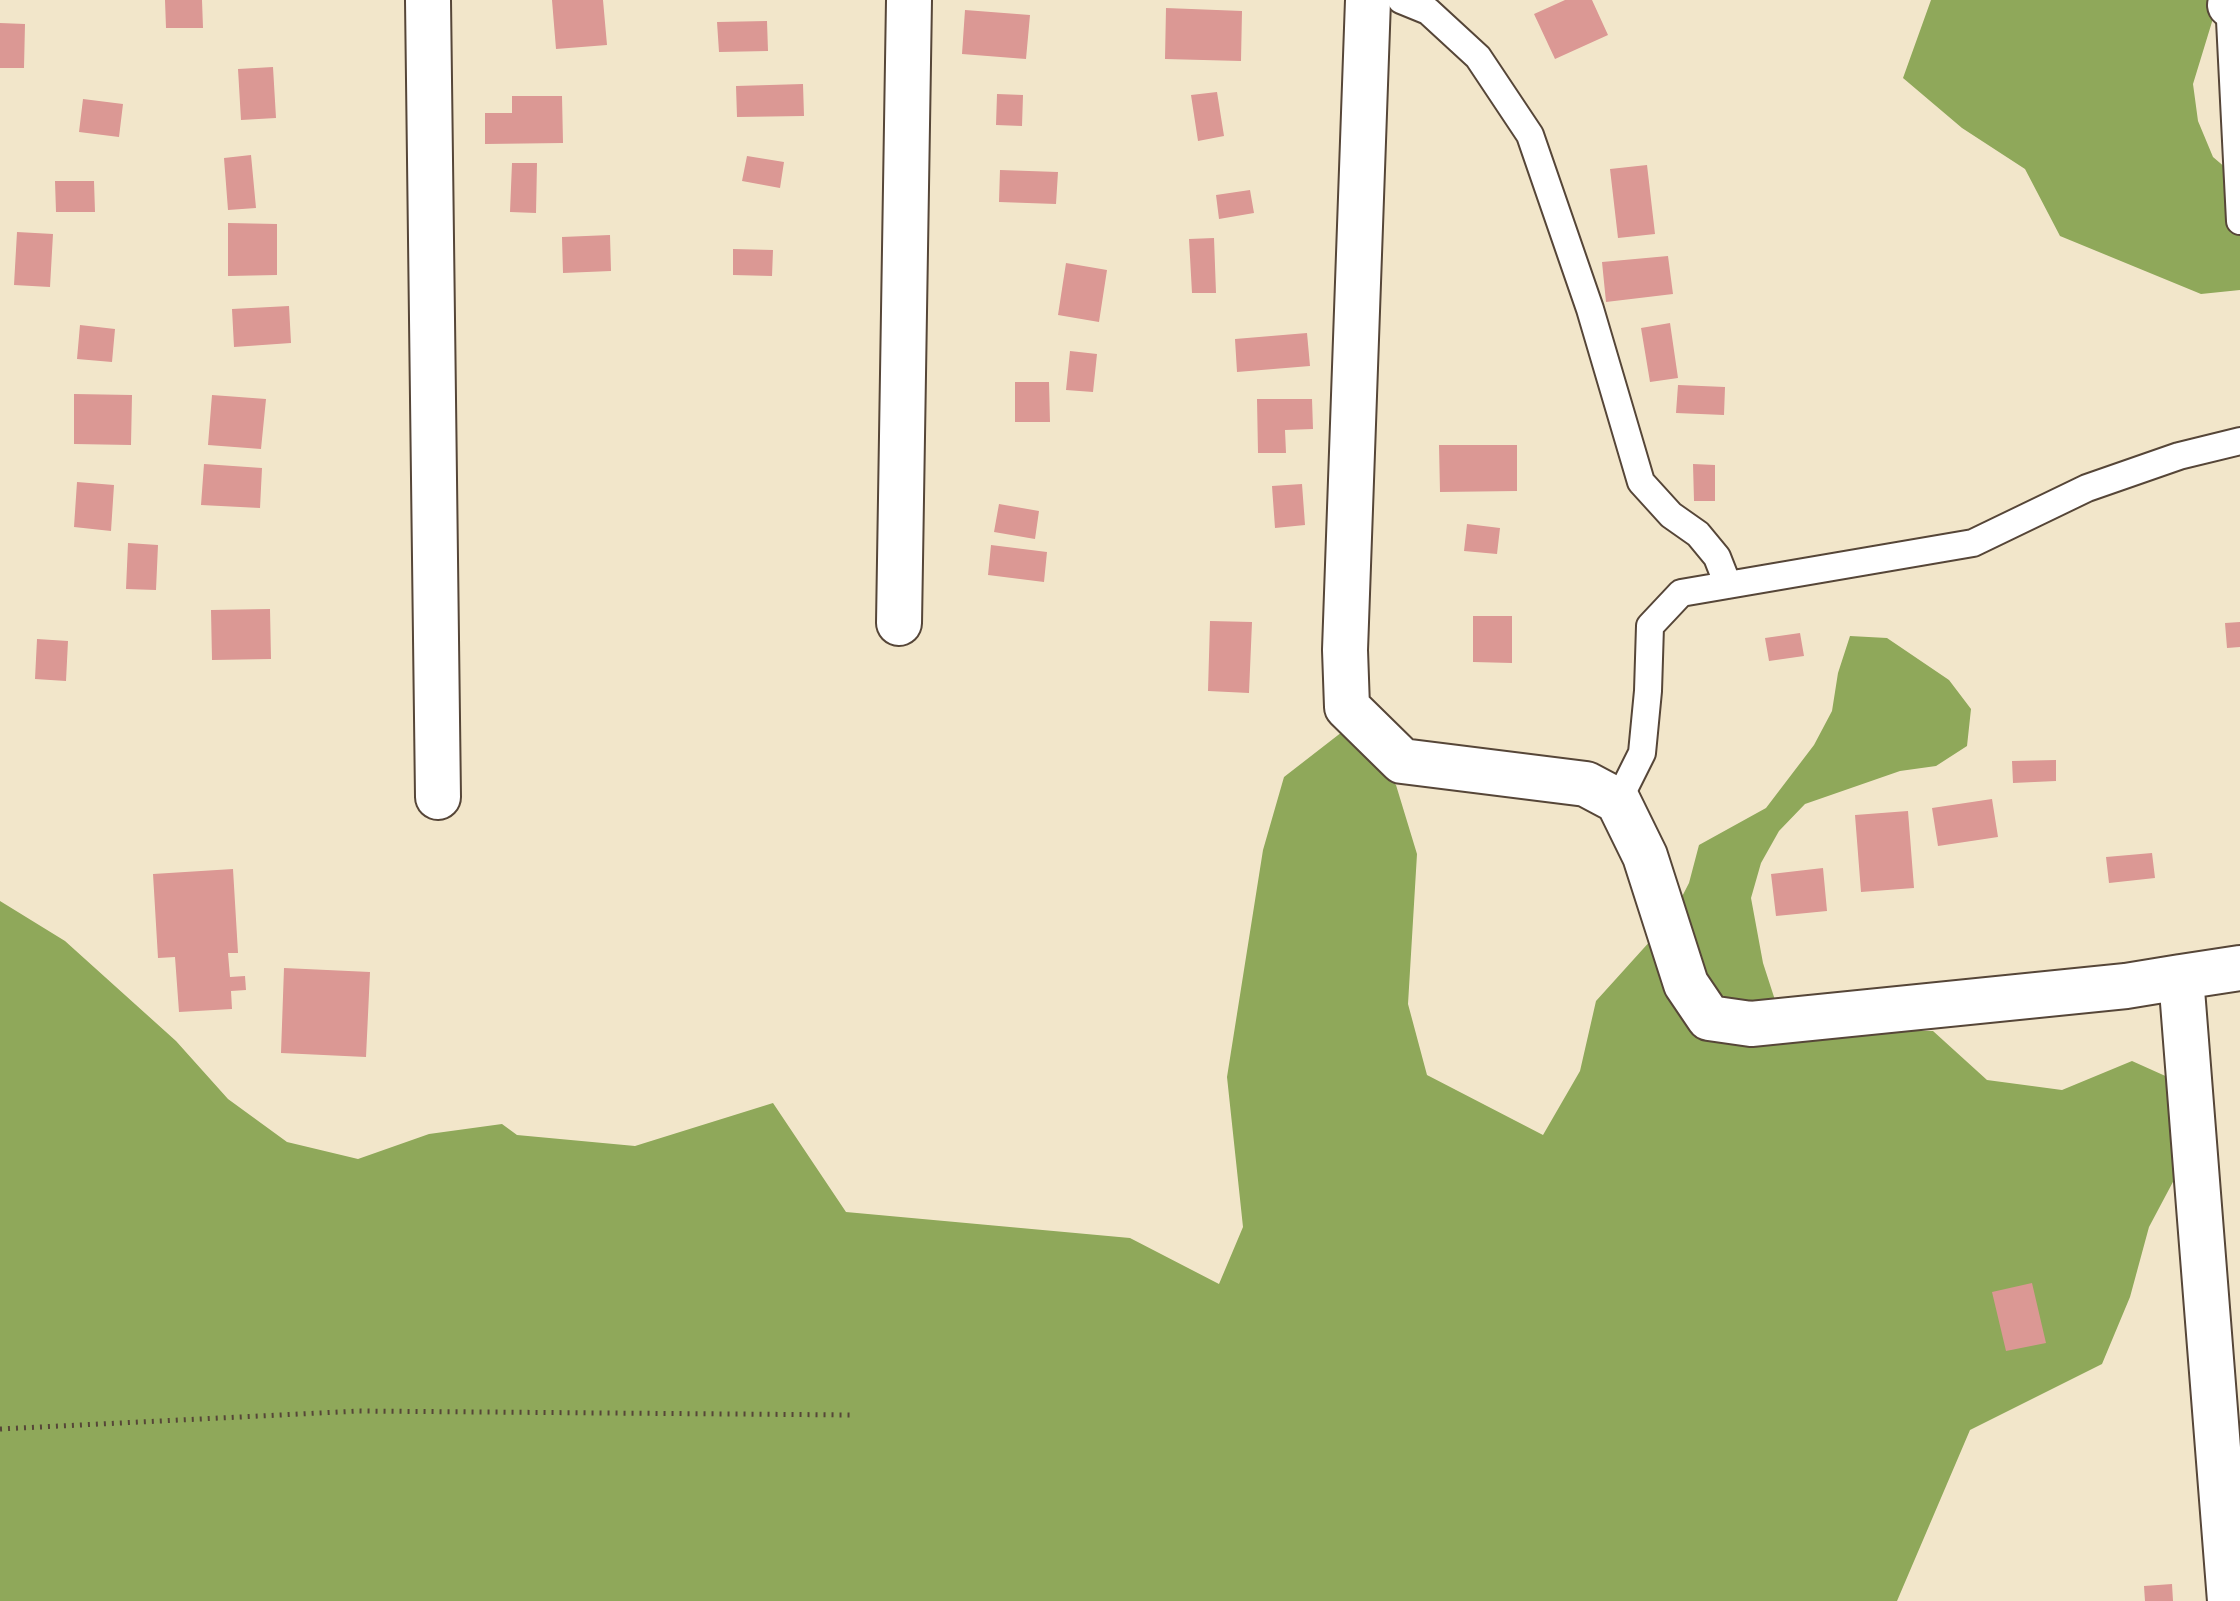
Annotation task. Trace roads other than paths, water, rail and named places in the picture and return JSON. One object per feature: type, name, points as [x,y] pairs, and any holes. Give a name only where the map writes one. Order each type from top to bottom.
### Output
[{"type":"street","points":[[428,0],[438,797]]},
{"type":"street","points":[[899,623],[909,0]]},
{"type":"street","points":[[1368,0],[1345,634],[1347,707],[1402,761],[1586,784],[1618,801],[1645,856],[1686,984],[1709,1018],[1751,1024],[2126,986],[2240,968]]},
{"type":"street","points":[[2181,977],[2230,1601]]},
{"type":"lane","points":[[1401,0],[1428,11],[1478,57],[1530,135],[1590,309],[1641,482],[1671,515],[1698,534],[1717,557],[1728,585]]},
{"type":"lane","points":[[2233,3],[2240,221]]},
{"type":"lane","points":[[1618,801],[1642,753],[1650,626],[1681,593],[1973,543],[2087,488],[2179,456],[2240,441]]}]
